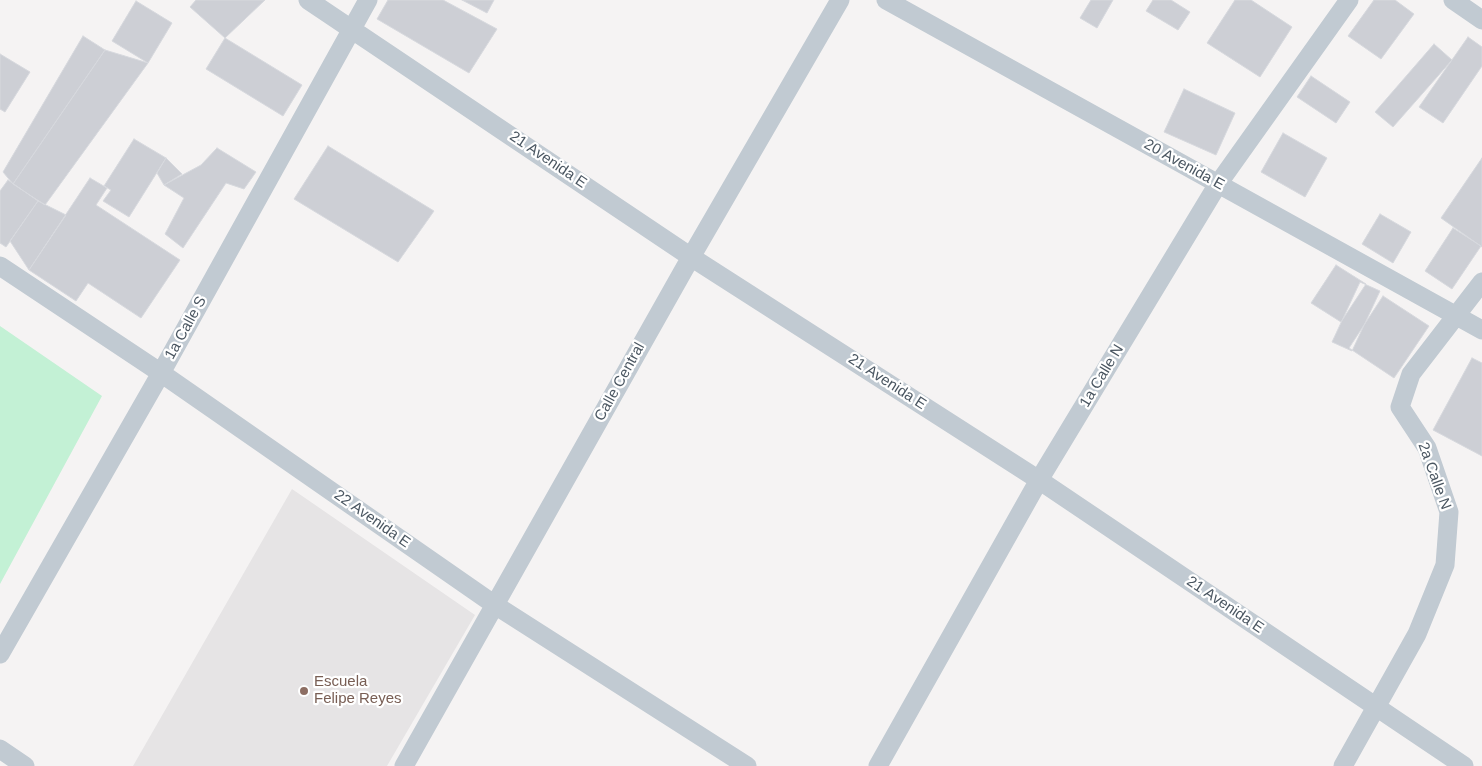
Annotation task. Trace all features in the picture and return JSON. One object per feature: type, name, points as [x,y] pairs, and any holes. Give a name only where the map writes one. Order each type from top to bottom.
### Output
[{"type":"street","name":"21 Avenida E","points":[[308,0],[691,257],[1039,480],[1464,766]]},
{"type":"street","name":"1a Calle S","points":[[0,654],[161,372],[368,0]]},
{"type":"street","name":"Calle Central","points":[[404,766],[691,257],[840,0]]},
{"type":"street","name":"20 Avenida E","points":[[886,0],[1482,330]]},
{"type":"street","name":"1a Calle N","points":[[878,766],[1039,480],[1218,184],[1350,0]]},
{"type":"street","points":[[1453,0],[1482,20]]},
{"type":"street","name":"22 Avenida E","points":[[0,266],[161,372],[495,605],[747,766]]},
{"type":"street","name":"2a Calle N","points":[[1343,766],[1417,634],[1445,564],[1449,512],[1427,448],[1400,407],[1412,374],[1455,315],[1482,282]]},
{"type":"street","points":[[0,750],[25,766]]},
{"type":"shaded area","name":"Escuela Felipe Reyes","points":[[292,489],[475,615],[387,766],[133,766]]},
{"type":"green space","points":[[0,326],[102,396],[0,584]]},
{"type":"building","points":[[196,0],[265,0],[225,38],[190,7]]},
{"type":"building","points":[[388,0],[443,0],[497,29],[469,73],[377,19]]},
{"type":"building","points":[[462,0],[494,0],[487,13]]},
{"type":"building","points":[[1091,0],[1113,0],[1097,28],[1080,18]]},
{"type":"building","points":[[1153,0],[1171,0],[1190,12],[1178,30],[1146,11]]},
{"type":"building","points":[[1235,0],[1251,0],[1292,27],[1260,77],[1207,43]]},
{"type":"building","points":[[1374,0],[1395,0],[1414,14],[1381,59],[1348,36]]},
{"type":"building","points":[[136,1],[172,23],[148,63],[112,41]]},
{"type":"building","points":[[83,36],[105,50],[13,184],[3,172]]},
{"type":"building","points":[[1468,37],[1482,47],[1482,66],[1443,123],[1419,107]]},
{"type":"building","points":[[225,38],[302,85],[283,116],[206,69]]},
{"type":"building","points":[[1434,44],[1452,60],[1393,127],[1375,112]]},
{"type":"building","points":[[105,50],[148,63],[45,205],[13,184]]},
{"type":"building","points":[[0,54],[30,72],[5,112],[0,109]]},
{"type":"building","points":[[1311,76],[1350,102],[1336,123],[1297,97]]},
{"type":"building","points":[[1184,89],[1235,113],[1216,155],[1164,132]]},
{"type":"building","points":[[1283,133],[1327,158],[1305,197],[1261,172]]},
{"type":"building","points":[[134,139],[166,158],[129,217],[103,201],[111,190],[104,186]]},
{"type":"building","points":[[328,146],[434,211],[398,262],[294,199]]},
{"type":"building","points":[[217,148],[256,172],[244,189],[226,183],[183,248],[165,234],[184,198],[164,185],[201,165]]},
{"type":"building","points":[[166,158],[182,174],[164,185],[157,173]]},
{"type":"building","points":[[1482,158],[1482,247],[1441,218]]},
{"type":"building","points":[[90,178],[107,188],[96,205],[180,260],[141,318],[88,283],[76,301],[29,270]]},
{"type":"building","points":[[8,180],[38,201],[6,247],[0,243],[0,191]]},
{"type":"building","points":[[38,201],[66,215],[29,270],[10,241]]},
{"type":"building","points":[[1380,214],[1411,232],[1393,263],[1362,244]]},
{"type":"building","points":[[1453,228],[1481,246],[1452,289],[1425,271]]},
{"type":"building","points":[[1336,265],[1366,284],[1341,322],[1311,303]]},
{"type":"building","points":[[1360,282],[1380,291],[1352,351],[1332,342]]},
{"type":"building","points":[[1383,296],[1429,326],[1394,378],[1349,348]]},
{"type":"building","points":[[1472,358],[1482,363],[1482,456],[1433,430]]},
{"type":"place","name":"Escuela Felipe Reyes","points":[[304,691]]}]
